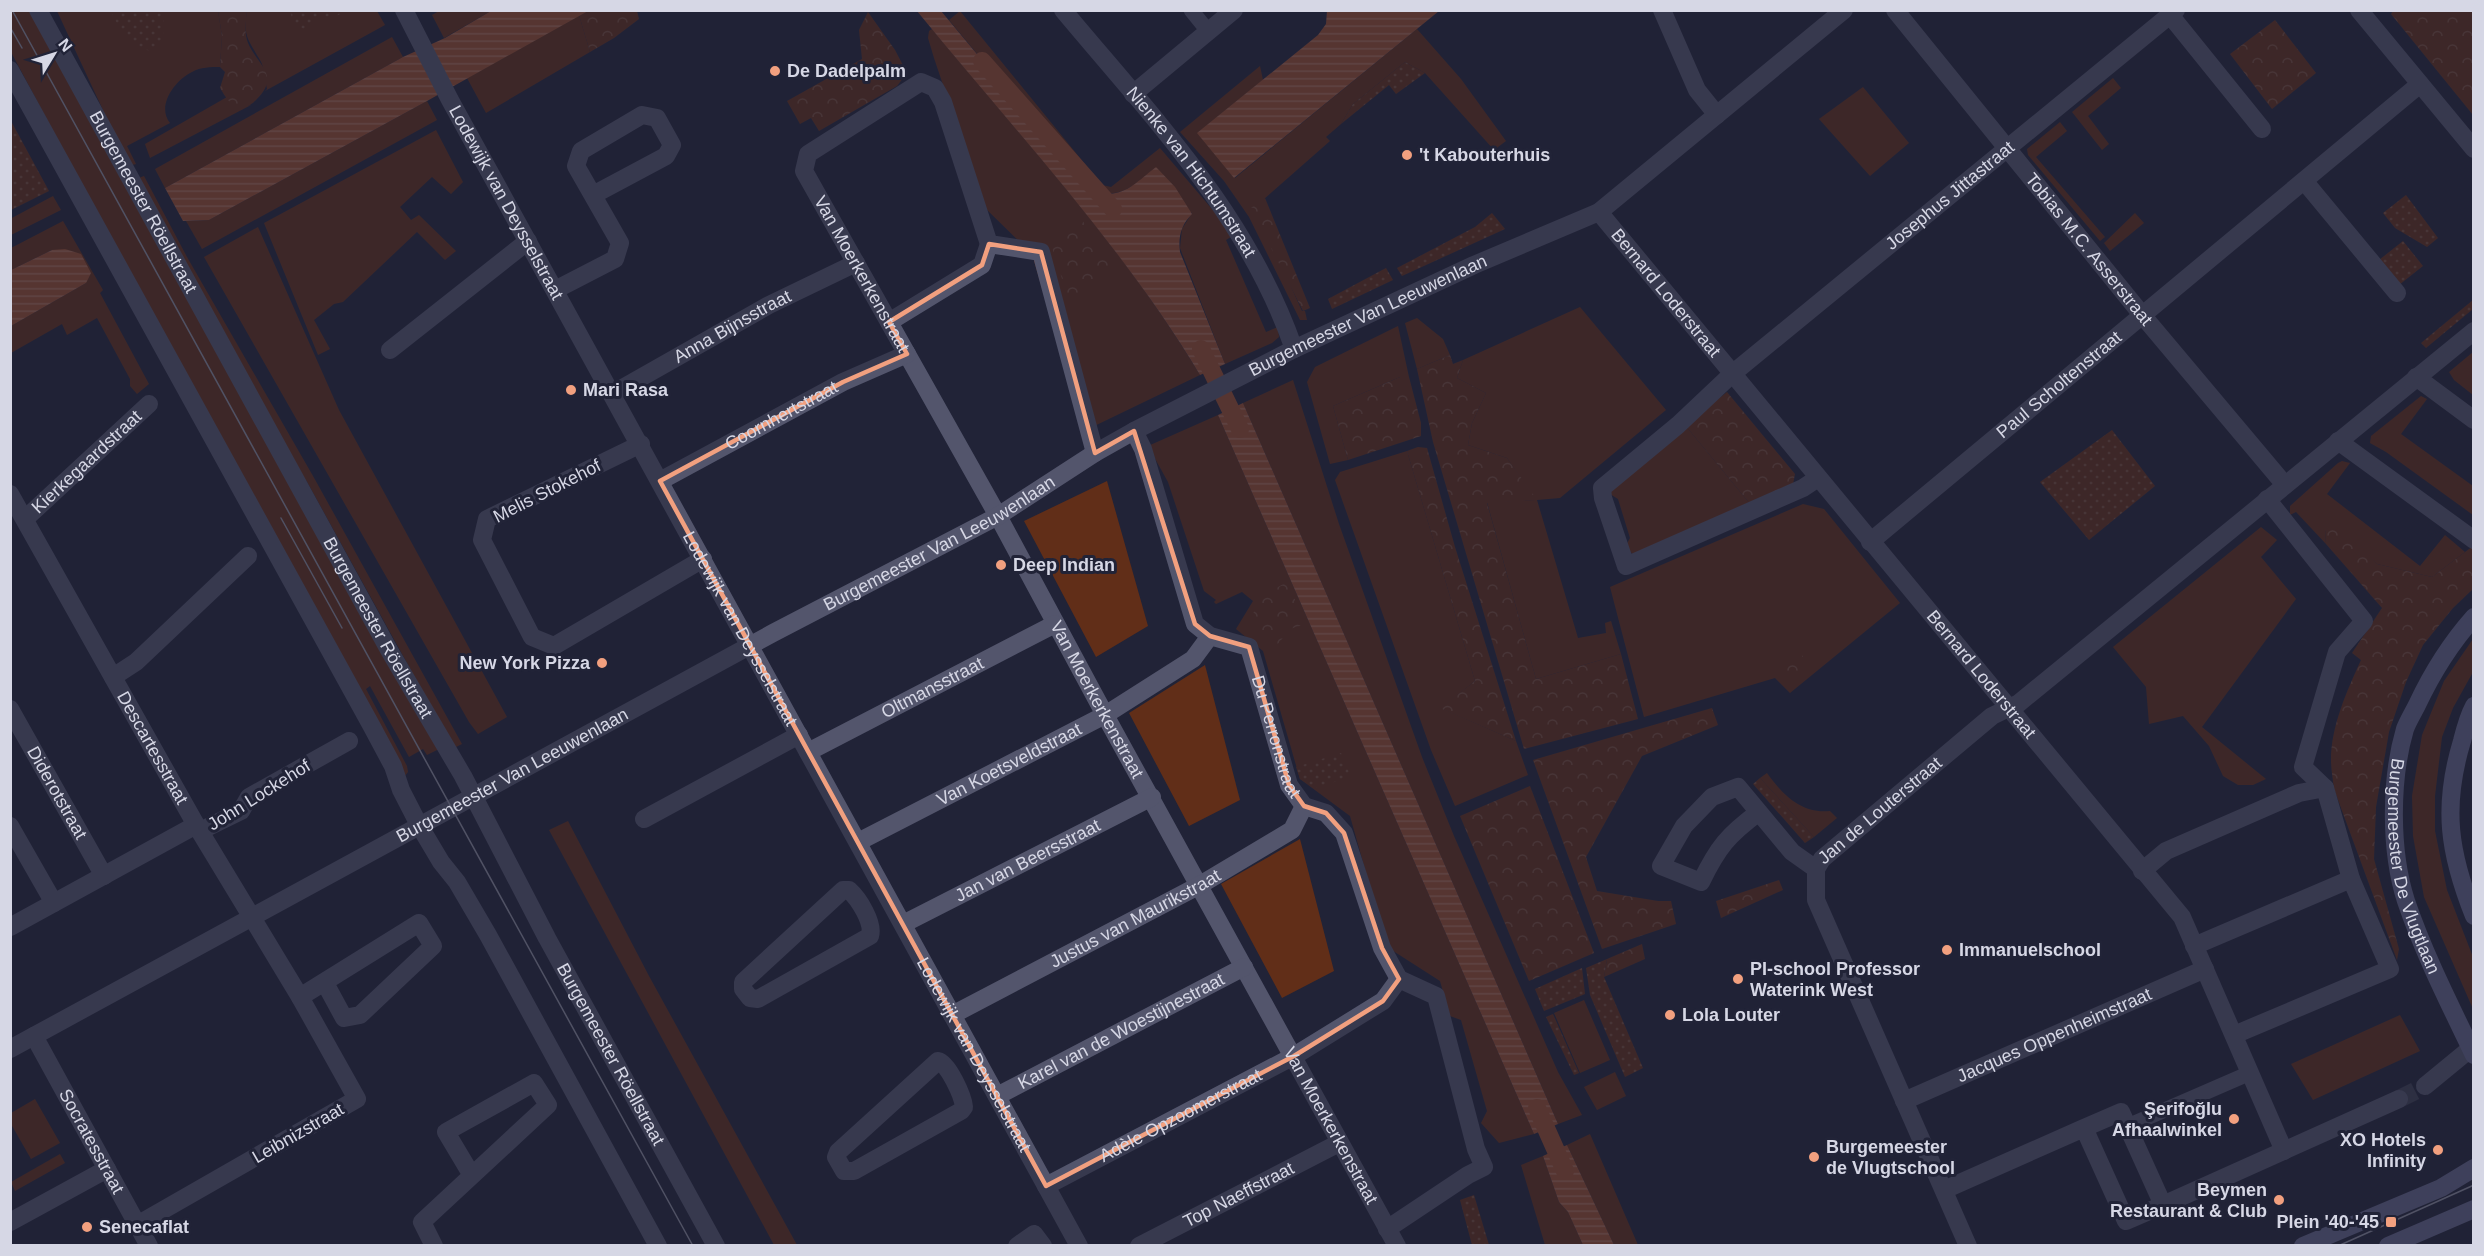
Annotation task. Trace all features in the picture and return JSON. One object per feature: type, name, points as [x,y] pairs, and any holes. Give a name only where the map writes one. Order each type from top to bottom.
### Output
[{"type":"main road","name":"Burgemeester De Vlugtlaan","points":[[2472,1052],[2428,957],[2405,899],[2394,837],[2394,791],[2405,729],[2429,680],[2454,639],[2474,617]]},
{"type":"main road","name":"Burgemeester De Vlugtlaan","points":[[2474,706],[2456,761],[2448,801],[2453,848],[2460,882],[2474,916]]},
{"type":"main road","points":[[2304,1245],[2441,1188],[2474,1168]]},
{"type":"main road","points":[[2388,1245],[2474,1209]]},
{"type":"street","name":"Burgemeester Röellstraat","points":[[38,10],[388,650],[474,796],[547,938],[716,1245]]},
{"type":"street","name":"Lodewijk van Deysselstraat","points":[[404,10],[450,100],[641,444],[1076,1240]]},
{"type":"street","name":"Nienke van Hichtumstraat","points":[[1063,10],[1220,202],[1265,276],[1294,349]]},
{"type":"street","points":[[1191,10],[1208,31]]},
{"type":"street","points":[[1133,94],[1234,10]]},
{"type":"street","points":[[1662,10],[1697,90],[1718,115]]},
{"type":"street","name":"Burgemeester Van Leeuwenlaan","points":[[10,1048],[750,645],[998,516],[1095,453],[1134,431],[1294,349],[1474,265],[1599,212],[1844,10]]},
{"type":"street","name":"Tobias M.C. Asserstraat","points":[[1895,10],[2285,485]]},
{"type":"street","points":[[2359,10],[2474,149]]},
{"type":"street","name":"Josephus Jittastraat","points":[[1732,374],[2173,13],[2262,129]]},
{"type":"street","points":[[10,70],[371,724],[393,766],[401,790],[420,825],[488,934],[658,1245]]},
{"type":"street","name":"Van Moerkerkenstraat","points":[[989,244],[943,102],[935,88],[921,82],[808,154],[804,171],[998,516],[1055,624],[1397,1245]]},
{"type":"street","name":"Paul Scholtenstraat","points":[[1870,542],[2420,84]]},
{"type":"street","points":[[555,290],[615,259],[620,243],[576,166],[581,151],[642,115],[657,118],[672,145],[666,156],[593,195]]},
{"type":"street","points":[[2305,182],[2397,293]]},
{"type":"street","name":"Bernard Loderstraat","points":[[1599,212],[2182,917],[2284,1151]]},
{"type":"street","points":[[390,350],[528,241]]},
{"type":"street","points":[[889,322],[982,265],[989,244],[1041,252],[1095,453]]},
{"type":"street","name":"Anna Bijnsstraat","points":[[612,394],[769,305],[856,263]]},
{"type":"street","name":"Jan de Louterstraat","points":[[1968,1245],[1816,900],[1816,869],[1822,859],[1852,832],[1992,716],[2019,703],[2474,331]]},
{"type":"street","name":"Coornhertstraat","points":[[660,481],[843,382],[907,354]]},
{"type":"street","name":"Bernard Loderstraat","points":[[1732,374],[1678,425],[1602,488],[1602,498],[1626,567],[1803,488],[1818,478]]},
{"type":"street","points":[[2416,377],[2474,420]]},
{"type":"street","name":"Kierkegaardstraat","points":[[25,519],[149,404]]},
{"type":"street","points":[[1134,431],[1143,449],[1194,624],[1210,636]]},
{"type":"street","points":[[2338,441],[2474,540]]},
{"type":"street","name":"Melis Stokehof","points":[[641,444],[487,519],[482,540],[532,637],[554,646],[703,560]]},
{"type":"street","name":"Descartesstraat","points":[[10,494],[198,828],[300,997]]},
{"type":"street","points":[[2234,1035],[2390,969],[2351,879],[2325,788],[2303,766],[2337,652],[2364,621],[2267,499]]},
{"type":"street","points":[[113,677],[150,649],[248,556]]},
{"type":"street","name":"Oltmansstraat","points":[[808,752],[1055,624]]},
{"type":"street","name":"Van Koetsveldstraat","points":[[858,842],[1105,715],[1193,659],[1210,636]]},
{"type":"street","name":"Du Perronstraat","points":[[1210,636],[1249,647],[1289,785],[1304,806],[1326,813],[1344,833],[1382,948],[1399,979]]},
{"type":"street","name":"Diderotstraat","points":[[10,709],[104,876]]},
{"type":"street","points":[[644,819],[799,735]]},
{"type":"street","name":"John Lockehof","points":[[10,927],[198,828],[241,811],[249,797],[350,741]]},
{"type":"street","points":[[1759,812],[1736,829],[1716,851],[1701,882],[1661,866],[1683,826],[1712,797],[1738,788],[1759,812],[1792,852],[1816,869]]},
{"type":"street","points":[[2142,871],[2166,851],[2299,793],[2325,788]]},
{"type":"street","name":"Jan van Beersstraat","points":[[903,924],[1152,797]]},
{"type":"street","name":"Justus van Maurikstraat","points":[[952,1015],[1200,885],[1292,830],[1304,806]]},
{"type":"street","points":[[10,826],[54,903]]},
{"type":"street","points":[[2194,946],[2351,879]]},
{"type":"street","points":[[849,890],[859,904],[872,932],[865,941],[758,999],[752,1000],[746,994],[742,986],[746,979],[839,892],[849,890]]},
{"type":"street","points":[[859,904],[884,890]]},
{"type":"street","points":[[300,997],[419,923],[433,946],[360,1015],[344,1018],[325,983]]},
{"type":"street","name":"Karel van de Woestijnestraat","points":[[997,1096],[1244,967]]},
{"type":"street","name":"Jacques Oppenheimstraat","points":[[1904,1101],[2205,969]]},
{"type":"street","points":[[1387,1229],[1468,1175],[1484,1167],[1476,1149],[1436,996],[1399,979]]},
{"type":"street","name":"Adèle Opzoomerstraat","points":[[1046,1186],[1294,1056],[1383,1001],[1399,979]]},
{"type":"street","name":"Leibnizstraat","points":[[137,1225],[357,1099],[300,997]]},
{"type":"street","name":"Socratesstraat","points":[[34,1036],[149,1245]]},
{"type":"street","points":[[2425,1086],[2472,1052]]},
{"type":"street","points":[[941,1061],[953,1080],[964,1102],[964,1107],[957,1114],[854,1171],[849,1172],[840,1167],[836,1157],[838,1152],[934,1063],[941,1061]]},
{"type":"street","points":[[953,1080],[980,1064]]},
{"type":"street","points":[[2128,1126],[2250,1073]]},
{"type":"street","points":[[434,1245],[422,1222],[471,1174],[548,1105],[534,1083],[446,1132],[471,1174]]},
{"type":"street","points":[[2085,1128],[2126,1221],[2399,1099]]},
{"type":"street","points":[[1944,1190],[2121,1112],[2163,1205]]},
{"type":"street","name":"Top Naeffstraat","points":[[1138,1245],[1340,1143]]},
{"type":"street","points":[[10,1222],[107,1169]]},
{"type":"street","points":[[1017,1245],[1034,1234],[1043,1245]]},
{"type":"street","points":[[1053,1245],[1076,1240]]},
{"type":"highlighted area","points":[[989,244],[1041,252],[1095,453],[1134,431],[1195,624],[1210,636],[1249,647],[1289,785],[1304,806],[1326,813],[1344,833],[1382,948],[1399,979],[1383,1001],[1294,1056],[1046,1186],[660,481],[843,382],[907,354],[889,322],[982,265]]},
{"type":"green space","points":[[291,10],[344,11],[336,16],[320,16],[313,26],[304,29],[294,23]]},
{"type":"green space","points":[[588,10],[637,11],[639,19],[590,52],[579,15]]},
{"type":"green space","points":[[10,11],[35,11],[439,749],[427,755],[423,749],[409,757],[370,686],[366,689],[407,766],[408,772],[404,777],[185,379],[11,52]]},
{"type":"green space","points":[[57,11],[218,11],[222,36],[220,67],[199,69],[179,81],[166,102],[166,116],[170,123],[127,146],[136,164],[129,166]]},
{"type":"green space","points":[[111,11],[164,11],[163,41],[150,51],[137,45],[126,36]]},
{"type":"green space","points":[[218,11],[247,11],[248,43],[265,71],[267,84],[254,101],[247,106],[233,105],[220,88],[225,72],[220,67],[222,36]]},
{"type":"green space","points":[[247,11],[377,11],[385,25],[265,91],[267,89],[263,67],[246,32]]},
{"type":"green space","points":[[439,11],[491,11],[444,38],[432,15]]},
{"type":"green space","points":[[960,11],[1102,185],[1111,187],[1160,148],[1234,235],[1226,240],[1266,332],[1278,327],[1279,337],[1272,343],[1225,364],[1180,248],[1182,229],[1192,213],[1132,186],[1110,193],[1087,186],[949,20]]},
{"type":"green space","points":[[2393,11],[2473,11],[2473,115],[2391,14]]},
{"type":"green space","points":[[868,12],[895,50],[907,73],[897,86],[819,131],[811,118],[800,124],[787,101],[862,59],[859,30]]},
{"type":"green space","points":[[579,15],[590,52],[486,113],[467,78]]},
{"type":"green space","points":[[2275,20],[2316,73],[2272,109],[2230,54]]},
{"type":"green space","points":[[932,29],[1107,240],[1171,329],[1200,375],[1084,431],[1032,254],[984,207],[928,38],[929,31]]},
{"type":"green space","points":[[1417,29],[1461,79],[1506,141],[1494,150],[1425,73],[1405,62],[1353,104],[1341,124],[1326,137],[1330,141],[1255,207],[1302,311],[1305,311],[1307,320],[1300,320],[1249,217],[1224,181],[1180,132],[1260,66],[1263,80],[1198,133],[1235,178]]},
{"type":"green space","points":[[392,37],[403,57],[165,188],[155,169]]},
{"type":"green space","points":[[1405,62],[1425,73],[1396,94],[1389,85],[1341,124],[1353,104]]},
{"type":"green space","points":[[2113,78],[2121,88],[2088,116],[2109,144],[2102,150],[2072,112]]},
{"type":"green space","points":[[1863,87],[1909,143],[1870,176],[1819,119]]},
{"type":"green space","points":[[227,97],[238,106],[251,105],[150,158],[145,144]]},
{"type":"green space","points":[[427,101],[437,120],[202,249],[186,221],[209,220]]},
{"type":"green space","points":[[11,121],[49,191],[10,210]]},
{"type":"green space","points":[[2060,122],[2067,131],[2036,157],[2105,237],[2100,241],[2028,155],[2027,149]]},
{"type":"green space","points":[[436,130],[463,182],[451,194],[432,177],[400,207],[411,220],[419,215],[456,251],[445,260],[417,232],[343,302],[334,304],[314,320],[330,349],[318,355],[264,223]]},
{"type":"green space","points":[[144,176],[187,257],[313,476],[462,744],[454,748],[306,480],[300,478],[136,179]]},
{"type":"green space","points":[[2406,195],[2438,238],[2427,247],[2395,228],[2383,213]]},
{"type":"green space","points":[[53,196],[61,210],[11,235],[10,219]]},
{"type":"green space","points":[[1265,198],[1310,308],[1303,311],[1251,208]]},
{"type":"green space","points":[[1072,208],[1120,267],[1101,275],[1096,294],[1070,304],[1051,244],[1073,229]]},
{"type":"green space","points":[[1492,213],[1505,229],[1402,276],[1397,268],[1475,227]]},
{"type":"green space","points":[[2135,213],[2144,223],[2110,251],[2104,243]]},
{"type":"green space","points":[[63,221],[103,290],[100,293],[149,384],[137,394],[130,386],[130,379],[97,318],[67,335],[62,324],[11,353],[11,326],[86,283],[52,250],[11,270],[11,248]]},
{"type":"green space","points":[[258,227],[339,410],[507,717],[478,734],[469,722],[204,257]]},
{"type":"green space","points":[[2403,241],[2423,266],[2399,285],[2379,260]]},
{"type":"green space","points":[[1386,268],[1393,280],[1332,309],[1328,299]]},
{"type":"green space","points":[[2473,300],[2473,309],[2426,348],[2421,343]]},
{"type":"green space","points":[[1580,307],[1666,410],[1560,498],[1537,500],[1578,638],[1606,633],[1605,623],[1611,621],[1621,654],[1536,679],[1487,502],[1536,500],[1507,458],[1468,445],[1472,423],[1486,393],[1457,378],[1463,360]]},
{"type":"green space","points":[[1417,318],[1443,339],[1450,355],[1417,369],[1405,323]]},
{"type":"green space","points":[[1398,326],[1409,377],[1400,377],[1333,406],[1348,460],[1330,464],[1307,382],[1315,367]]},
{"type":"green space","points":[[2473,352],[2473,395],[2454,380],[2449,372]]},
{"type":"green space","points":[[1450,355],[1453,364],[1463,360],[1457,378],[1486,393],[1472,423],[1468,445],[1507,458],[1537,500],[1487,503],[1536,679],[1621,654],[1638,719],[1524,749],[1433,442],[1417,369]]},
{"type":"green space","points":[[1400,377],[1409,377],[1421,423],[1421,436],[1348,460],[1333,406]]},
{"type":"green space","points":[[1293,380],[1339,524],[1422,757],[1454,836],[1558,1072],[1582,1115],[1558,1124],[1243,403]]},
{"type":"green space","points":[[1727,392],[1795,474],[1793,484],[1751,505],[1685,425]]},
{"type":"green space","points":[[2421,396],[2427,399],[2401,434],[2473,486],[2473,515],[2370,443],[2371,436]]},
{"type":"green space","points":[[1218,415],[1534,1134],[1499,1143],[1481,1123],[1487,1111],[1461,1020],[1450,1016],[1440,981],[1387,947],[1350,816],[1300,779],[1263,651],[1236,629],[1253,601],[1242,592],[1216,604],[1214,602],[1216,600],[1204,591],[1168,482],[1148,446]]},
{"type":"green space","points":[[1685,425],[1751,505],[1637,558],[1625,547],[1630,538],[1618,499],[1610,494],[1613,487]]},
{"type":"green space","points":[[2112,430],[2155,486],[2089,540],[2040,482]]},
{"type":"green space","points":[[1418,447],[1427,448],[1455,547],[1516,741],[1440,708],[1475,681],[1407,451]]},
{"type":"green space","points":[[1407,451],[1475,681],[1441,708],[1516,741],[1528,775],[1455,806],[1431,750],[1335,480],[1340,472]]},
{"type":"green space","points":[[2342,461],[2350,463],[2327,494],[2420,566],[2445,535],[2465,552],[2432,577],[2377,564],[2361,550],[2325,529],[2326,544],[2296,512],[2290,515],[2290,506]]},
{"type":"green space","points":[[1107,481],[1148,626],[1096,657],[1024,521]]},
{"type":"green space","points":[[1803,504],[1824,509],[1900,603],[1790,693],[1775,678],[1644,717],[1610,587]]},
{"type":"green space","points":[[2338,525],[2377,564],[2432,577],[2473,546],[2473,589],[2453,608],[2423,645],[2406,682],[2389,732],[2376,807],[2374,859],[2399,949],[2397,960],[2334,789],[2331,760],[2334,734],[2345,696],[2361,660],[2352,653],[2382,608],[2326,544],[2325,529]]},
{"type":"green space","points":[[2261,527],[2277,540],[2261,557],[2296,599],[2202,727],[2266,779],[2253,785],[2238,785],[2223,776],[2209,746],[2183,716],[2149,724],[2146,687],[2113,647]]},
{"type":"green space","points":[[1287,582],[1306,624],[1290,629],[1273,650],[1251,619],[1260,597]]},
{"type":"green space","points":[[2473,639],[2473,672],[2453,708],[2442,737],[2435,796],[2435,831],[2447,890],[2473,957],[2473,1009],[2424,897],[2413,836],[2412,796],[2422,735],[2444,681]]},
{"type":"green space","points":[[1800,651],[1811,672],[1789,677],[1768,666]]},
{"type":"green space","points":[[1205,665],[1240,800],[1189,826],[1129,713]]},
{"type":"green space","points":[[1712,708],[1718,725],[1642,756],[1586,857],[1597,891],[1671,901],[1676,924],[1602,949],[1533,760]]},
{"type":"green space","points":[[1341,753],[1351,777],[1314,788],[1300,779],[1296,767]]},
{"type":"green space","points":[[1767,773],[1793,801],[1810,809],[1830,811],[1837,818],[1814,837],[1760,778]]},
{"type":"green space","points":[[1760,778],[1814,837],[1805,843],[1753,784]]},
{"type":"green space","points":[[1530,786],[1594,953],[1529,981],[1460,816]]},
{"type":"green space","points":[[568,821],[649,976],[797,1245],[774,1245],[549,830]]},
{"type":"green space","points":[[1300,839],[1334,971],[1282,998],[1221,884]]},
{"type":"green space","points":[[1779,880],[1783,890],[1721,918],[1716,901]]},
{"type":"green space","points":[[1642,944],[1645,959],[1604,977],[1607,959]]},
{"type":"green space","points":[[1607,959],[1604,977],[1643,1068],[1625,1077],[1590,995],[1586,968]]},
{"type":"green space","points":[[1582,968],[1585,994],[1544,1011],[1535,989]]},
{"type":"green space","points":[[1584,1000],[1610,1060],[1580,1073],[1554,1013]]},
{"type":"green space","points":[[1553,1014],[1579,1073],[1574,1075],[1546,1017]]},
{"type":"green space","points":[[2400,1015],[2420,1051],[2313,1100],[2291,1064]]},
{"type":"green space","points":[[1615,1072],[1626,1096],[1597,1110],[1584,1087]]},
{"type":"green space","points":[[35,1099],[60,1143],[31,1159],[11,1124],[11,1113]]},
{"type":"green space","points":[[1590,1134],[1638,1245],[1614,1245],[1567,1145]]},
{"type":"green space","points":[[60,1154],[65,1163],[15,1191],[11,1182]]},
{"type":"green space","points":[[1543,1156],[1559,1202],[1568,1212],[1583,1245],[1545,1245],[1521,1165]]},
{"type":"green space","points":[[1474,1195],[1489,1245],[1472,1245],[1460,1200]]},
{"type":"shaded area","points":[[491,11],[588,11],[209,220],[183,221],[165,188]]},
{"type":"shaded area","points":[[917,11],[941,11],[1087,186],[1107,194],[1116,193],[1132,186],[1156,167],[1175,187],[1192,214],[1181,231],[1180,252],[1225,364],[1200,375],[1169,326],[1101,233]]},
{"type":"shaded area","points":[[1327,11],[1439,11],[1234,178],[1197,133],[1318,35],[1326,24]]},
{"type":"shaded area","points":[[65,249],[81,254],[91,273],[86,283],[11,326],[11,270],[52,250]]},
{"type":"shaded area","points":[[1243,403],[1558,1124],[1534,1134],[1218,415]]},
{"type":"shaded area","points":[[1567,1145],[1614,1245],[1583,1245],[1568,1212],[1559,1202],[1543,1156]]},
{"type":"waterway","points":[[982,61],[1113,209]]},
{"type":"waterway","points":[[1201,349],[1240,429]]},
{"type":"waterway","points":[[1537,1108],[1565,1171]]},
{"type":"tunnel","points":[[2399,1099],[2425,1086]]},
{"type":"tram line","points":[[12,10],[693,1246]]},
{"type":"tram line","points":[[10,27],[22,48]]},
{"type":"tram line","points":[[281,518],[342,628]]},
{"type":"tram line","points":[[2338,1246],[2474,1185]]},
{"type":"place","name":"De Dadelpalm","points":[[775,71]]},
{"type":"place","name":"'t Kabouterhuis","points":[[1407,155]]},
{"type":"place","name":"Mari Rasa","points":[[571,390]]},
{"type":"place","name":"Deep Indian","points":[[1001,565]]},
{"type":"place","name":"New York Pizza","points":[[602,663]]},
{"type":"place","name":"Immanuelschool","points":[[1947,950]]},
{"type":"place","name":"PI-school Professor Waterink West","points":[[1738,979]]},
{"type":"place","name":"Lola Louter","points":[[1670,1015]]},
{"type":"place","name":"Şerifoğlu Afhaalwinkel","points":[[2234,1119]]},
{"type":"place","name":"XO Hotels Infinity","points":[[2438,1150]]},
{"type":"place","name":"Burgemeester de Vlugtschool","points":[[1814,1157]]},
{"type":"place","name":"Beymen Restaurant & Club","points":[[2279,1200]]},
{"type":"place","name":"Plein '40-'45","points":[[2391,1222]]},
{"type":"place","name":"Senecaflat","points":[[87,1227]]}]
